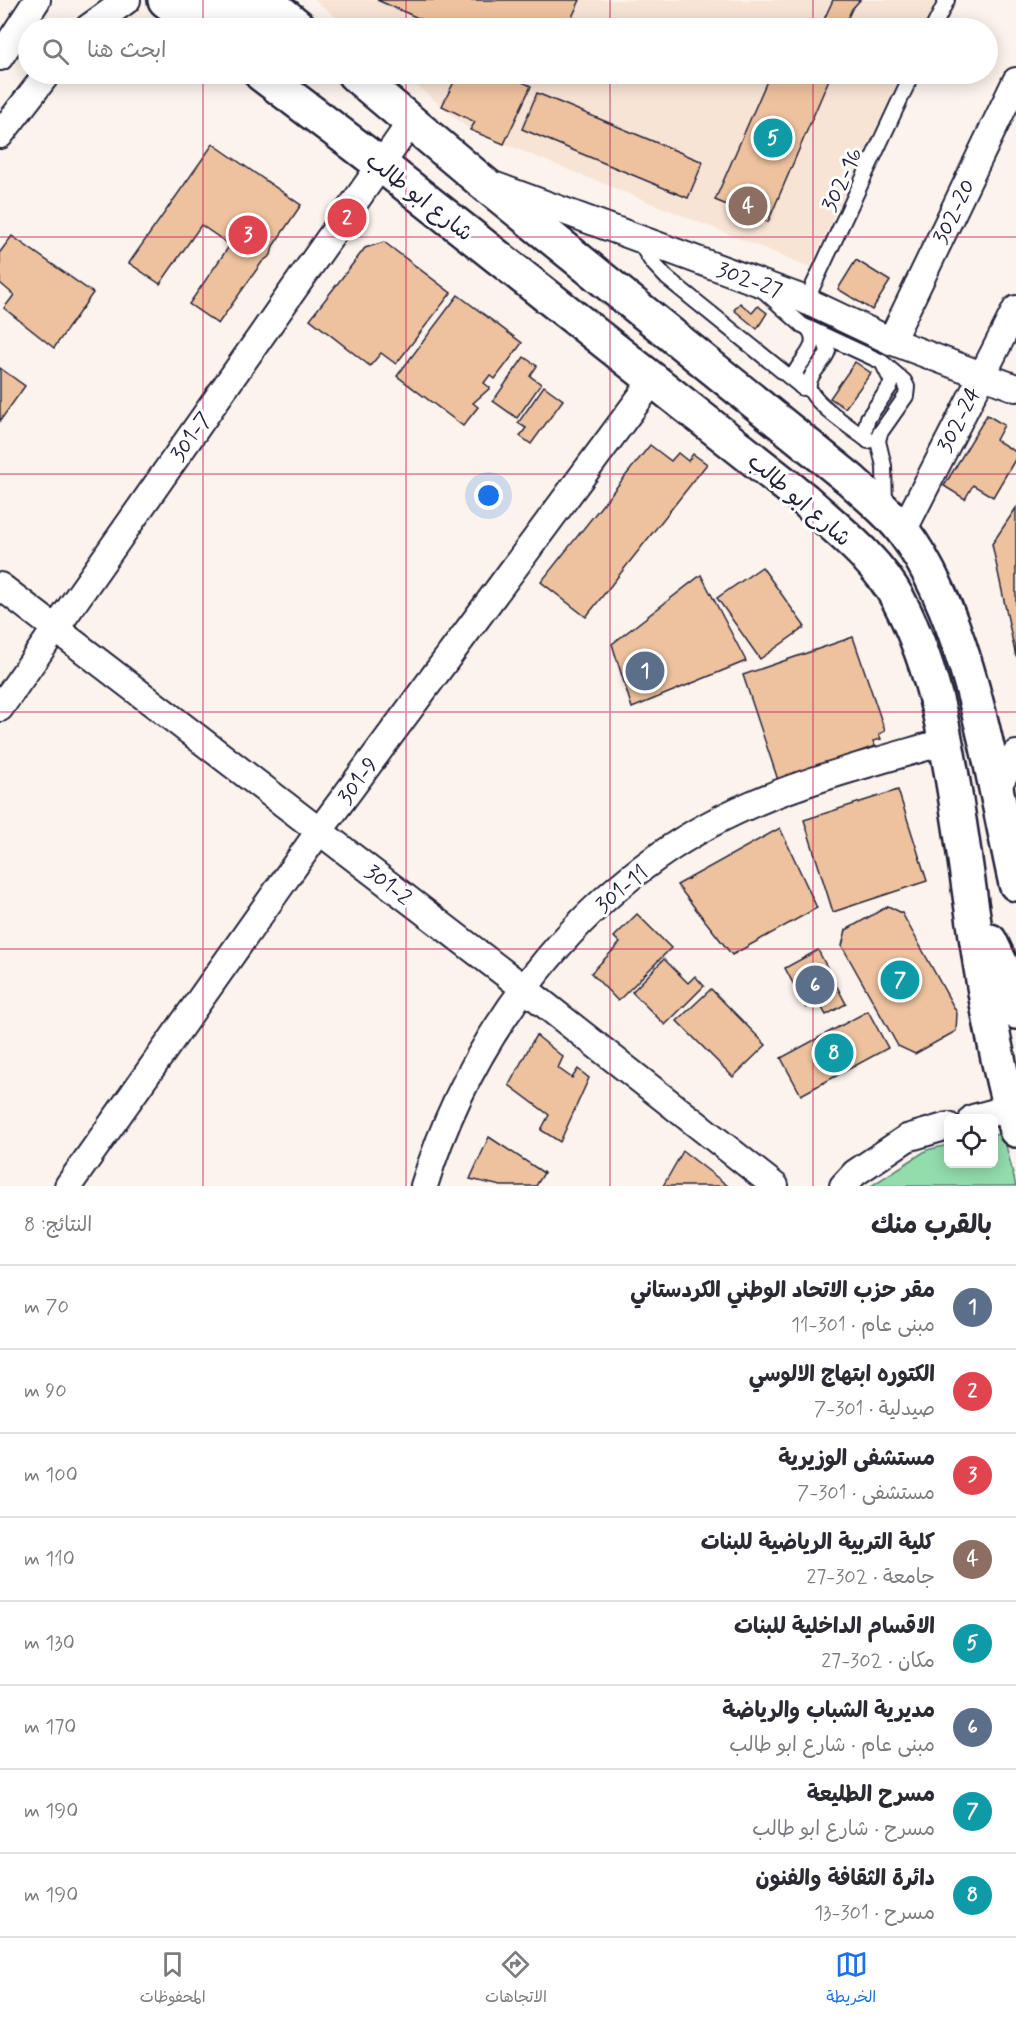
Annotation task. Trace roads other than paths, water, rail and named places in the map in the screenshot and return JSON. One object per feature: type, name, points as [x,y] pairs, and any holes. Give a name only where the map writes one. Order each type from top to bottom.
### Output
[{"type":"main road","points":[[165,0],[189,18]]},
{"type":"main road","points":[[205,0],[234,15],[245,13],[266,0],[288,18]]},
{"type":"main road","name":"شارع ابو طالب","points":[[274,84],[380,164],[806,500],[864,554],[897,598],[922,651],[947,741],[981,973],[1013,1119]]},
{"type":"main road","name":"شارع ابو طالب","points":[[366,84],[480,180],[851,480],[897,526],[930,576],[953,628],[968,676],[1016,884]]},
{"type":"main road","points":[[971,902],[1001,964],[1016,1012]]},
{"type":"street","points":[[25,18],[37,0]]},
{"type":"street","points":[[102,18],[127,0]]},
{"type":"street","points":[[0,57],[18,29]]},
{"type":"street","name":"302-20","points":[[886,352],[1016,81]]},
{"type":"street","points":[[0,135],[39,84]]},
{"type":"street","name":"301-7","points":[[0,708],[411,122]]},
{"type":"street","name":"302-27","points":[[480,180],[806,301],[886,352],[981,375],[1016,388]]},
{"type":"street","name":"302-24","points":[[897,526],[1016,309]]},
{"type":"street","name":"301-9","points":[[68,1186],[320,830],[654,379]]},
{"type":"street","name":"301-2","points":[[0,586],[525,988],[775,1186]]},
{"type":"street","name":"301-11","points":[[424,1186],[446,1124],[462,1088],[497,1029],[525,988],[558,947],[610,895],[642,869],[713,823],[790,789],[947,741]]},
{"type":"street","points":[[995,791],[1016,754]]},
{"type":"street","points":[[843,1186],[855,1173],[907,1138],[944,1127]]},
{"type":"lane","points":[[938,18],[946,0]]},
{"type":"lane","name":"302-16","points":[[806,301],[907,84]]},
{"type":"lane","points":[[637,238],[652,262],[667,278],[879,450]]},
{"type":"lane","points":[[741,276],[822,338],[828,348],[826,357],[808,384],[816,400]]},
{"type":"lane","points":[[810,328],[886,352],[906,384],[907,391],[880,434],[879,450],[884,466],[884,502],[897,526]]},
{"type":"lane","points":[[803,388],[795,373],[813,343],[814,337],[810,328]]},
{"type":"lane","points":[[866,439],[864,433],[866,422],[891,386],[886,352]]},
{"type":"place","name":"الاقسام الداخلية للبنات","points":[[773,138]]},
{"type":"place","name":"كلية التربية الرياضية للبنات","points":[[748,206]]},
{"type":"place","name":"الكتوره ابتهاج الالوسي","points":[[347,218]]},
{"type":"place","name":"مستشفى الوزيرية","points":[[248,235]]},
{"type":"place","name":"مقر حزب الاتحاد الوطني الكردستاني","points":[[645,671]]},
{"type":"place","name":"مسرح الطليعة","points":[[900,980]]},
{"type":"place","name":"مديرية الشباب والرياضة","points":[[815,985]]},
{"type":"place","name":"دائرة الثقافة والفنون","points":[[834,1053]]}]
